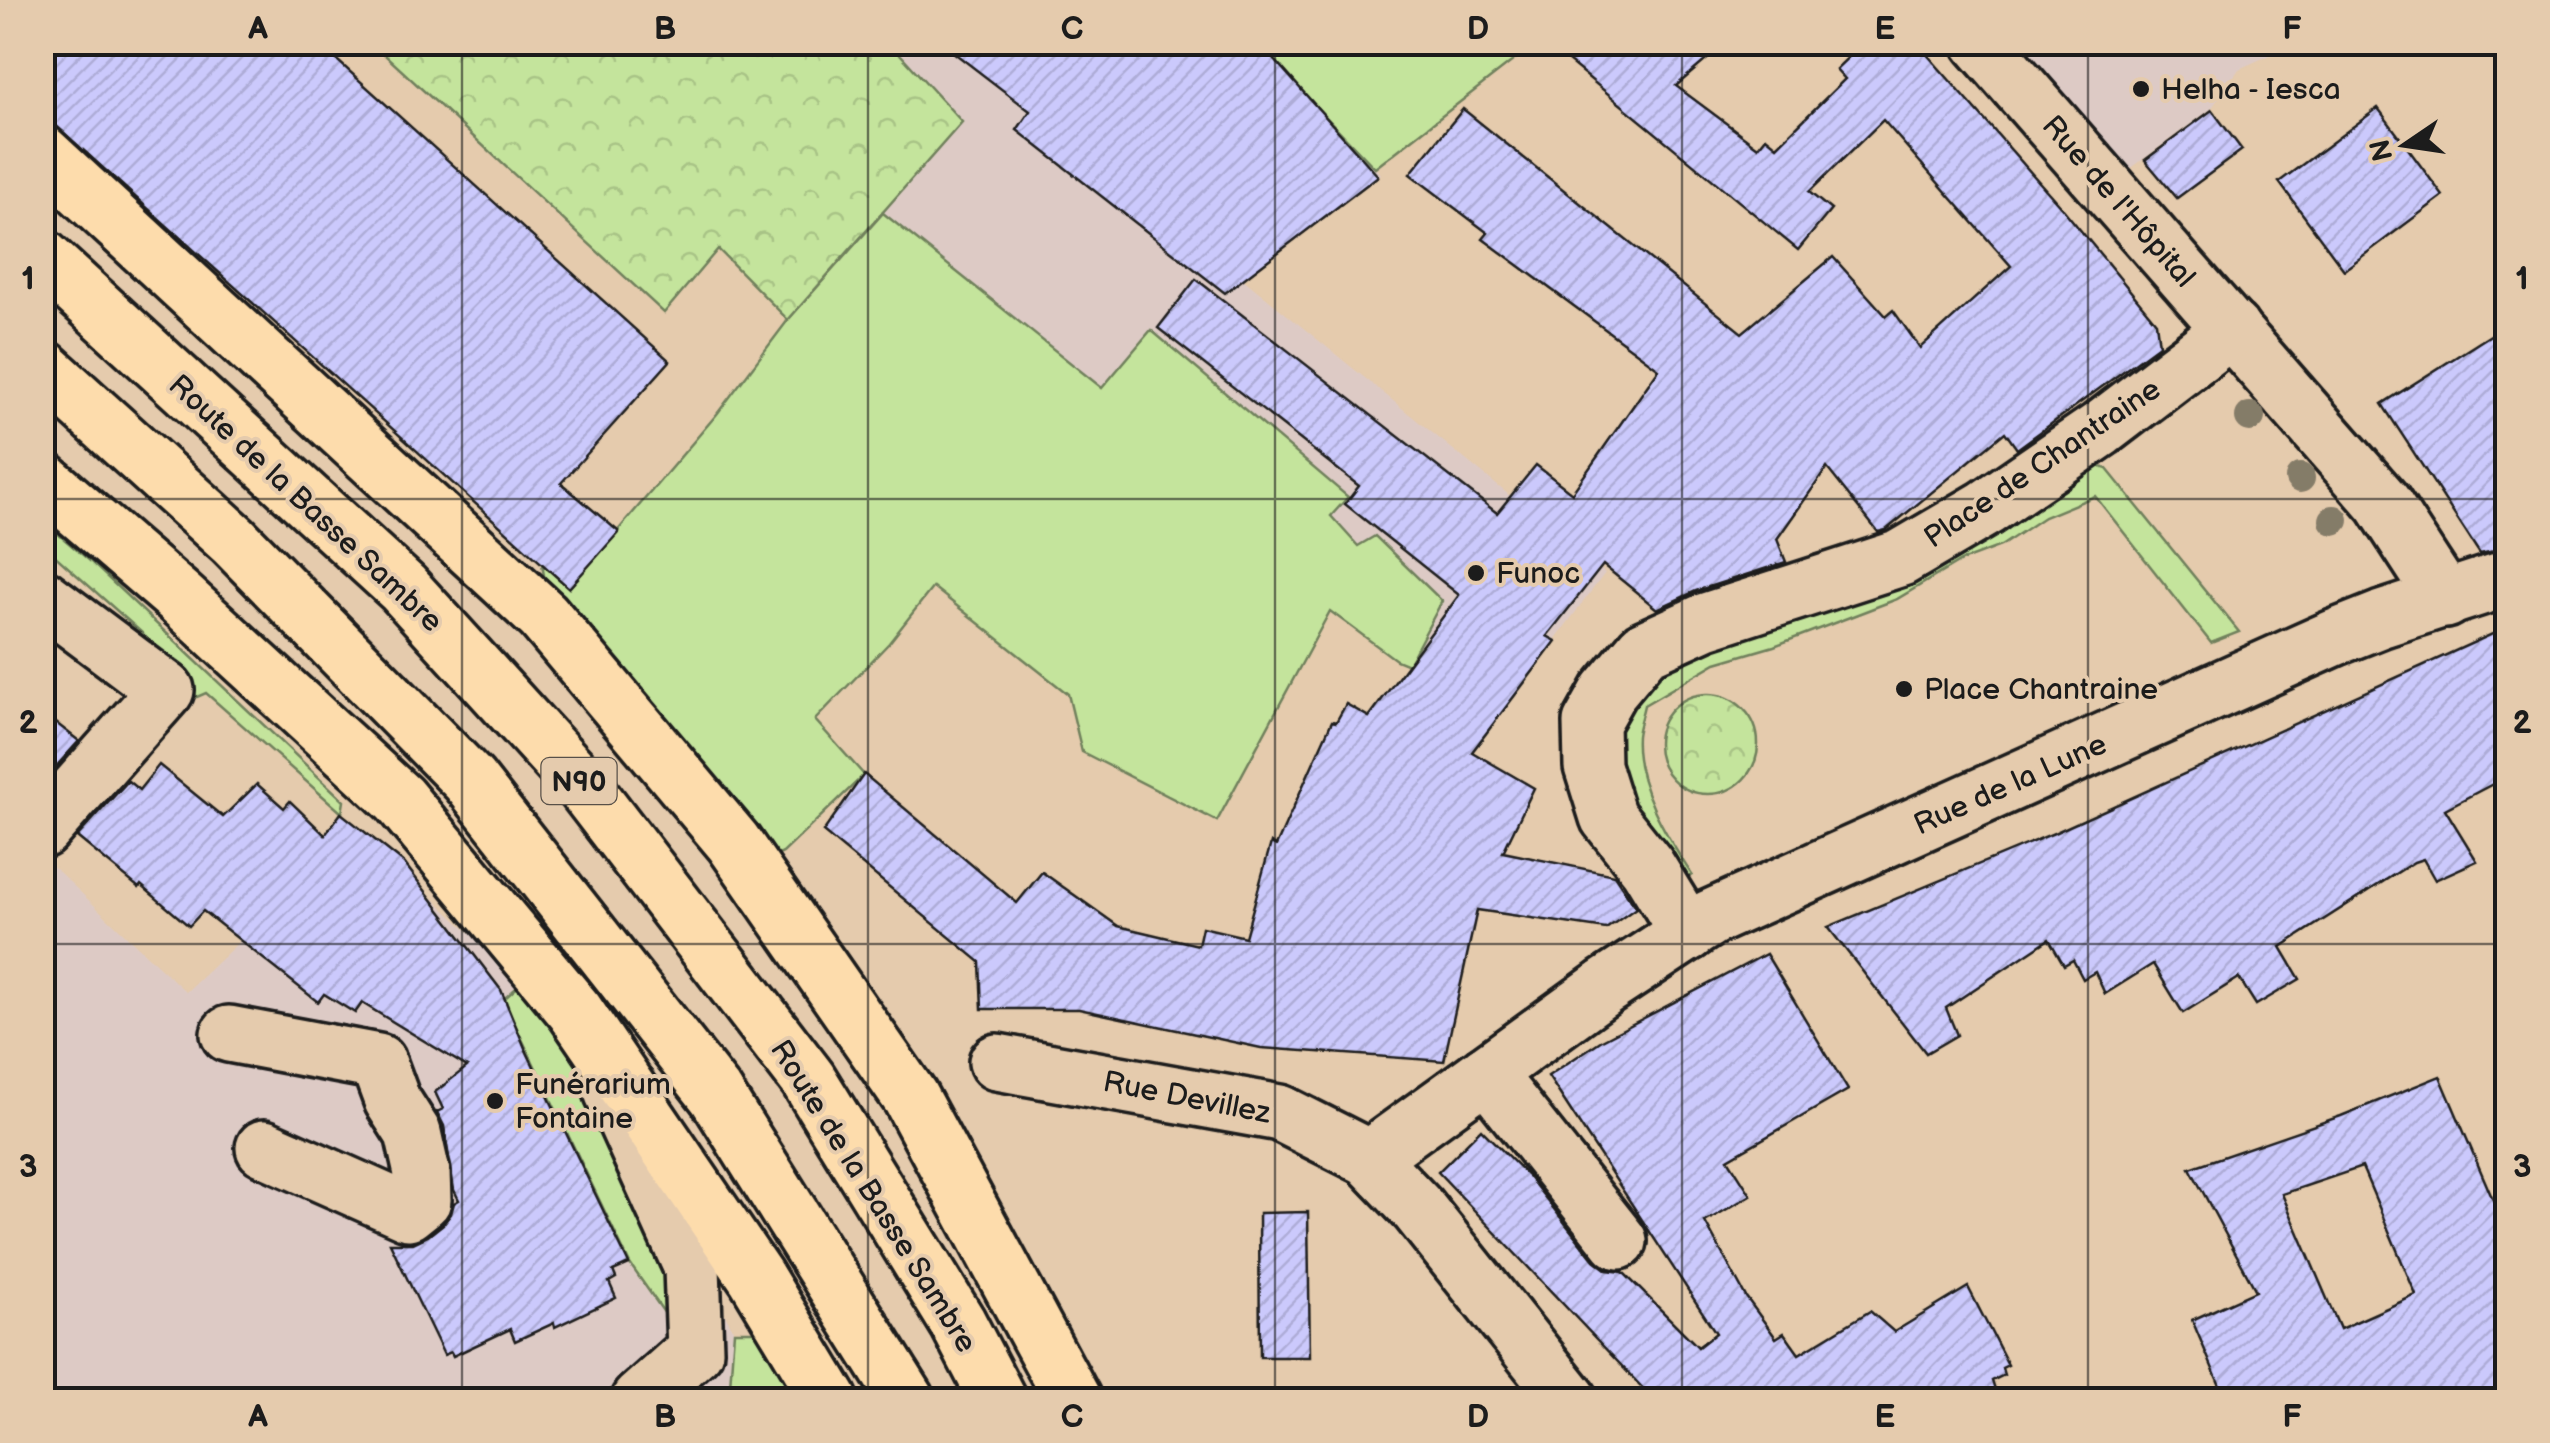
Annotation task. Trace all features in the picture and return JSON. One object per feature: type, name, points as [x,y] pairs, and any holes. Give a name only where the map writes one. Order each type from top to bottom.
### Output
[{"type":"highway","points":[[42,153],[543,616],[734,842],[910,1096],[1073,1400]]},
{"type":"highway","name":"Route de la Basse Sambre","points":[[42,258],[404,588],[585,788],[808,1080],[958,1322],[998,1400]]},
{"type":"highway","name":"N90","points":[[42,367],[234,540],[469,780],[716,1095],[907,1400]]},
{"type":"highway","points":[[42,479],[179,597],[398,799],[575,1011],[756,1276],[830,1400]]},
{"type":"street","name":"Rue de l'Hôpital","points":[[1980,42],[2245,345]]},
{"type":"street","points":[[2245,345],[2384,503],[2446,600]]},
{"type":"street","name":"Place de Chantraine","points":[[1688,933],[1646,866],[1608,818],[1592,766],[1590,724],[1609,691],[1644,648],[1706,621],[1901,558],[1977,514],[2102,429],[2245,345]]},
{"type":"street","name":"Rue de la Lune","points":[[1486,1073],[1710,918],[2334,638],[2508,578]]},
{"type":"street","points":[[42,597],[166,690],[42,830]]},
{"type":"street","points":[[575,1011],[692,1268],[695,1350],[639,1400]]},
{"type":"street","points":[[228,1034],[378,1062],[392,1100],[413,1133],[423,1200],[408,1212],[264,1148]]},
{"type":"street","name":"Rue Devillez","points":[[997,1062],[1280,1112],[1369,1158],[1418,1208],[1570,1400]]},
{"type":"street","points":[[1369,1158],[1486,1073],[1619,1241]]},
{"type":"shaded area","points":[[890,43],[1255,43],[1381,174],[1237,274],[1605,573],[1503,709],[1396,660],[1330,611],[1217,821],[1082,752],[1068,694],[717,414],[788,320],[962,123]]},
{"type":"shaded area","name":"Helha - Iesca","points":[[2010,43],[2296,43],[2239,69],[2211,109],[2126,172],[2111,145]]},
{"type":"shaded area","points":[[342,813],[469,932],[538,979],[644,1161],[734,1331],[729,1400],[43,1400],[42,856],[186,992],[241,940],[293,880]]},
{"type":"green space","points":[[372,43],[890,43],[962,122],[788,320],[718,249],[664,313]]},
{"type":"green space","points":[[1255,43],[1536,43],[1375,168]]},
{"type":"green space","points":[[883,213],[1102,388],[1151,330],[1348,497],[1331,516],[1358,546],[1375,536],[1442,601],[1408,665],[1330,611],[1217,821],[1082,752],[1068,694],[933,587],[889,643],[815,720],[864,775],[783,853],[768,860],[546,587],[542,564],[569,588],[717,414],[788,320]]},
{"type":"green space","points":[[2089,463],[2107,469],[2239,632],[2211,643],[2095,496],[2044,517],[2001,546],[1961,561],[1897,599],[1774,646],[1716,663],[1644,705],[1638,728],[1637,754],[1646,791],[1692,875],[1673,885],[1637,820],[1618,773],[1620,693],[1664,666]]},
{"type":"green space","points":[[43,521],[344,801],[342,813],[206,693],[197,697],[143,634],[43,545]]},
{"type":"green space","points":[[1708,694],[1727,698],[1744,708],[1754,725],[1758,744],[1754,763],[1744,780],[1727,790],[1708,794],[1689,790],[1672,780],[1662,763],[1658,744],[1662,725],[1672,708],[1689,698]]},
{"type":"green space","points":[[523,982],[576,1034],[666,1208],[670,1321],[630,1264],[510,1014],[505,998]]},
{"type":"green space","points":[[734,1331],[764,1331],[810,1400],[729,1400]]},
{"type":"building","points":[[42,42],[317,42],[670,361],[561,483],[619,532],[569,588],[42,113]]},
{"type":"building","points":[[940,42],[1259,42],[1378,176],[1225,293],[1017,130],[1030,111]]},
{"type":"building","points":[[1545,42],[1727,42],[1676,86],[1758,147],[1766,137],[1777,146],[1845,79],[1836,69],[1864,42],[1916,42],[2156,322],[2159,345],[2017,449],[2005,432],[1886,530],[1878,532],[1827,468],[1777,539],[1786,562],[1696,591],[1657,609],[1603,565],[1547,636],[1556,641],[1472,752],[1534,788],[1503,852],[1614,875],[1636,908],[1606,929],[1477,910],[1444,1061],[1261,1048],[1079,1009],[982,1009],[980,962],[823,832],[864,774],[1017,903],[1042,872],[1118,926],[1198,945],[1202,927],[1245,937],[1271,843],[1276,846],[1332,721],[1336,722],[1346,704],[1369,717],[1459,595],[1345,504],[1359,486],[1158,328],[1196,279],[1497,513],[1536,465],[1572,493],[1659,369],[1483,239],[1488,233],[1410,174],[1463,109],[1742,333],[1833,257],[1886,316],[1893,310],[1920,348],[2011,266],[1883,120],[1809,192],[1831,210],[1798,250]]},
{"type":"building","points":[[2378,108],[2443,196],[2344,270],[2279,182]]},
{"type":"building","points":[[2212,110],[2242,150],[2177,198],[2145,160]]},
{"type":"building","points":[[2508,324],[2508,548],[2480,554],[2382,404]]},
{"type":"building","points":[[2508,627],[2508,776],[2445,809],[2477,861],[2435,880],[2423,859],[2414,862],[2281,947],[2300,979],[2256,1005],[2239,978],[2183,1013],[2153,964],[2105,994],[2095,972],[2083,979],[2073,960],[2064,965],[2049,939],[1946,1008],[1957,1035],[1926,1053],[1828,927],[2054,833]]},
{"type":"building","points":[[42,712],[79,741],[42,782]]},
{"type":"building","name":"Funérarium Fontaine","points":[[159,765],[223,817],[257,784],[284,808],[290,801],[325,835],[341,813],[404,863],[501,990],[629,1264],[613,1271],[616,1278],[609,1282],[616,1298],[515,1341],[510,1329],[453,1356],[451,1352],[444,1355],[390,1243],[413,1243],[428,1236],[443,1224],[459,1200],[444,1126],[437,1112],[443,1109],[435,1092],[467,1067],[362,1003],[355,1013],[324,994],[318,1002],[203,911],[189,926],[77,837],[128,781],[139,790]]},
{"type":"building","points":[[1766,954],[1848,1090],[1728,1159],[1751,1195],[1705,1222],[1746,1297],[1776,1338],[1784,1333],[1799,1354],[1870,1311],[1894,1332],[1968,1287],[2008,1365],[2002,1368],[2004,1375],[1992,1381],[1998,1400],[1654,1400],[1438,1172],[1481,1129],[1528,1176],[1594,1260],[1607,1270],[1623,1272],[1698,1347],[1716,1333],[1548,1076],[1602,1040]]},
{"type":"building","points":[[2440,1076],[2508,1235],[2508,1400],[2226,1400],[2192,1320],[2256,1291],[2190,1168],[2341,1116]],"holes":[[[2362,1167],[2416,1295],[2340,1329],[2282,1194]]]},
{"type":"building","points":[[1308,1212],[1310,1357],[1260,1357],[1259,1213]]},
{"type":"place","name":"Helha - Iesca","points":[[2141,89]]},
{"type":"place","name":"Funoc","points":[[1476,573]]},
{"type":"place","name":"Place Chantraine","points":[[1904,689]]},
{"type":"place","name":"Funérarium Fontaine","points":[[495,1101]]}]
